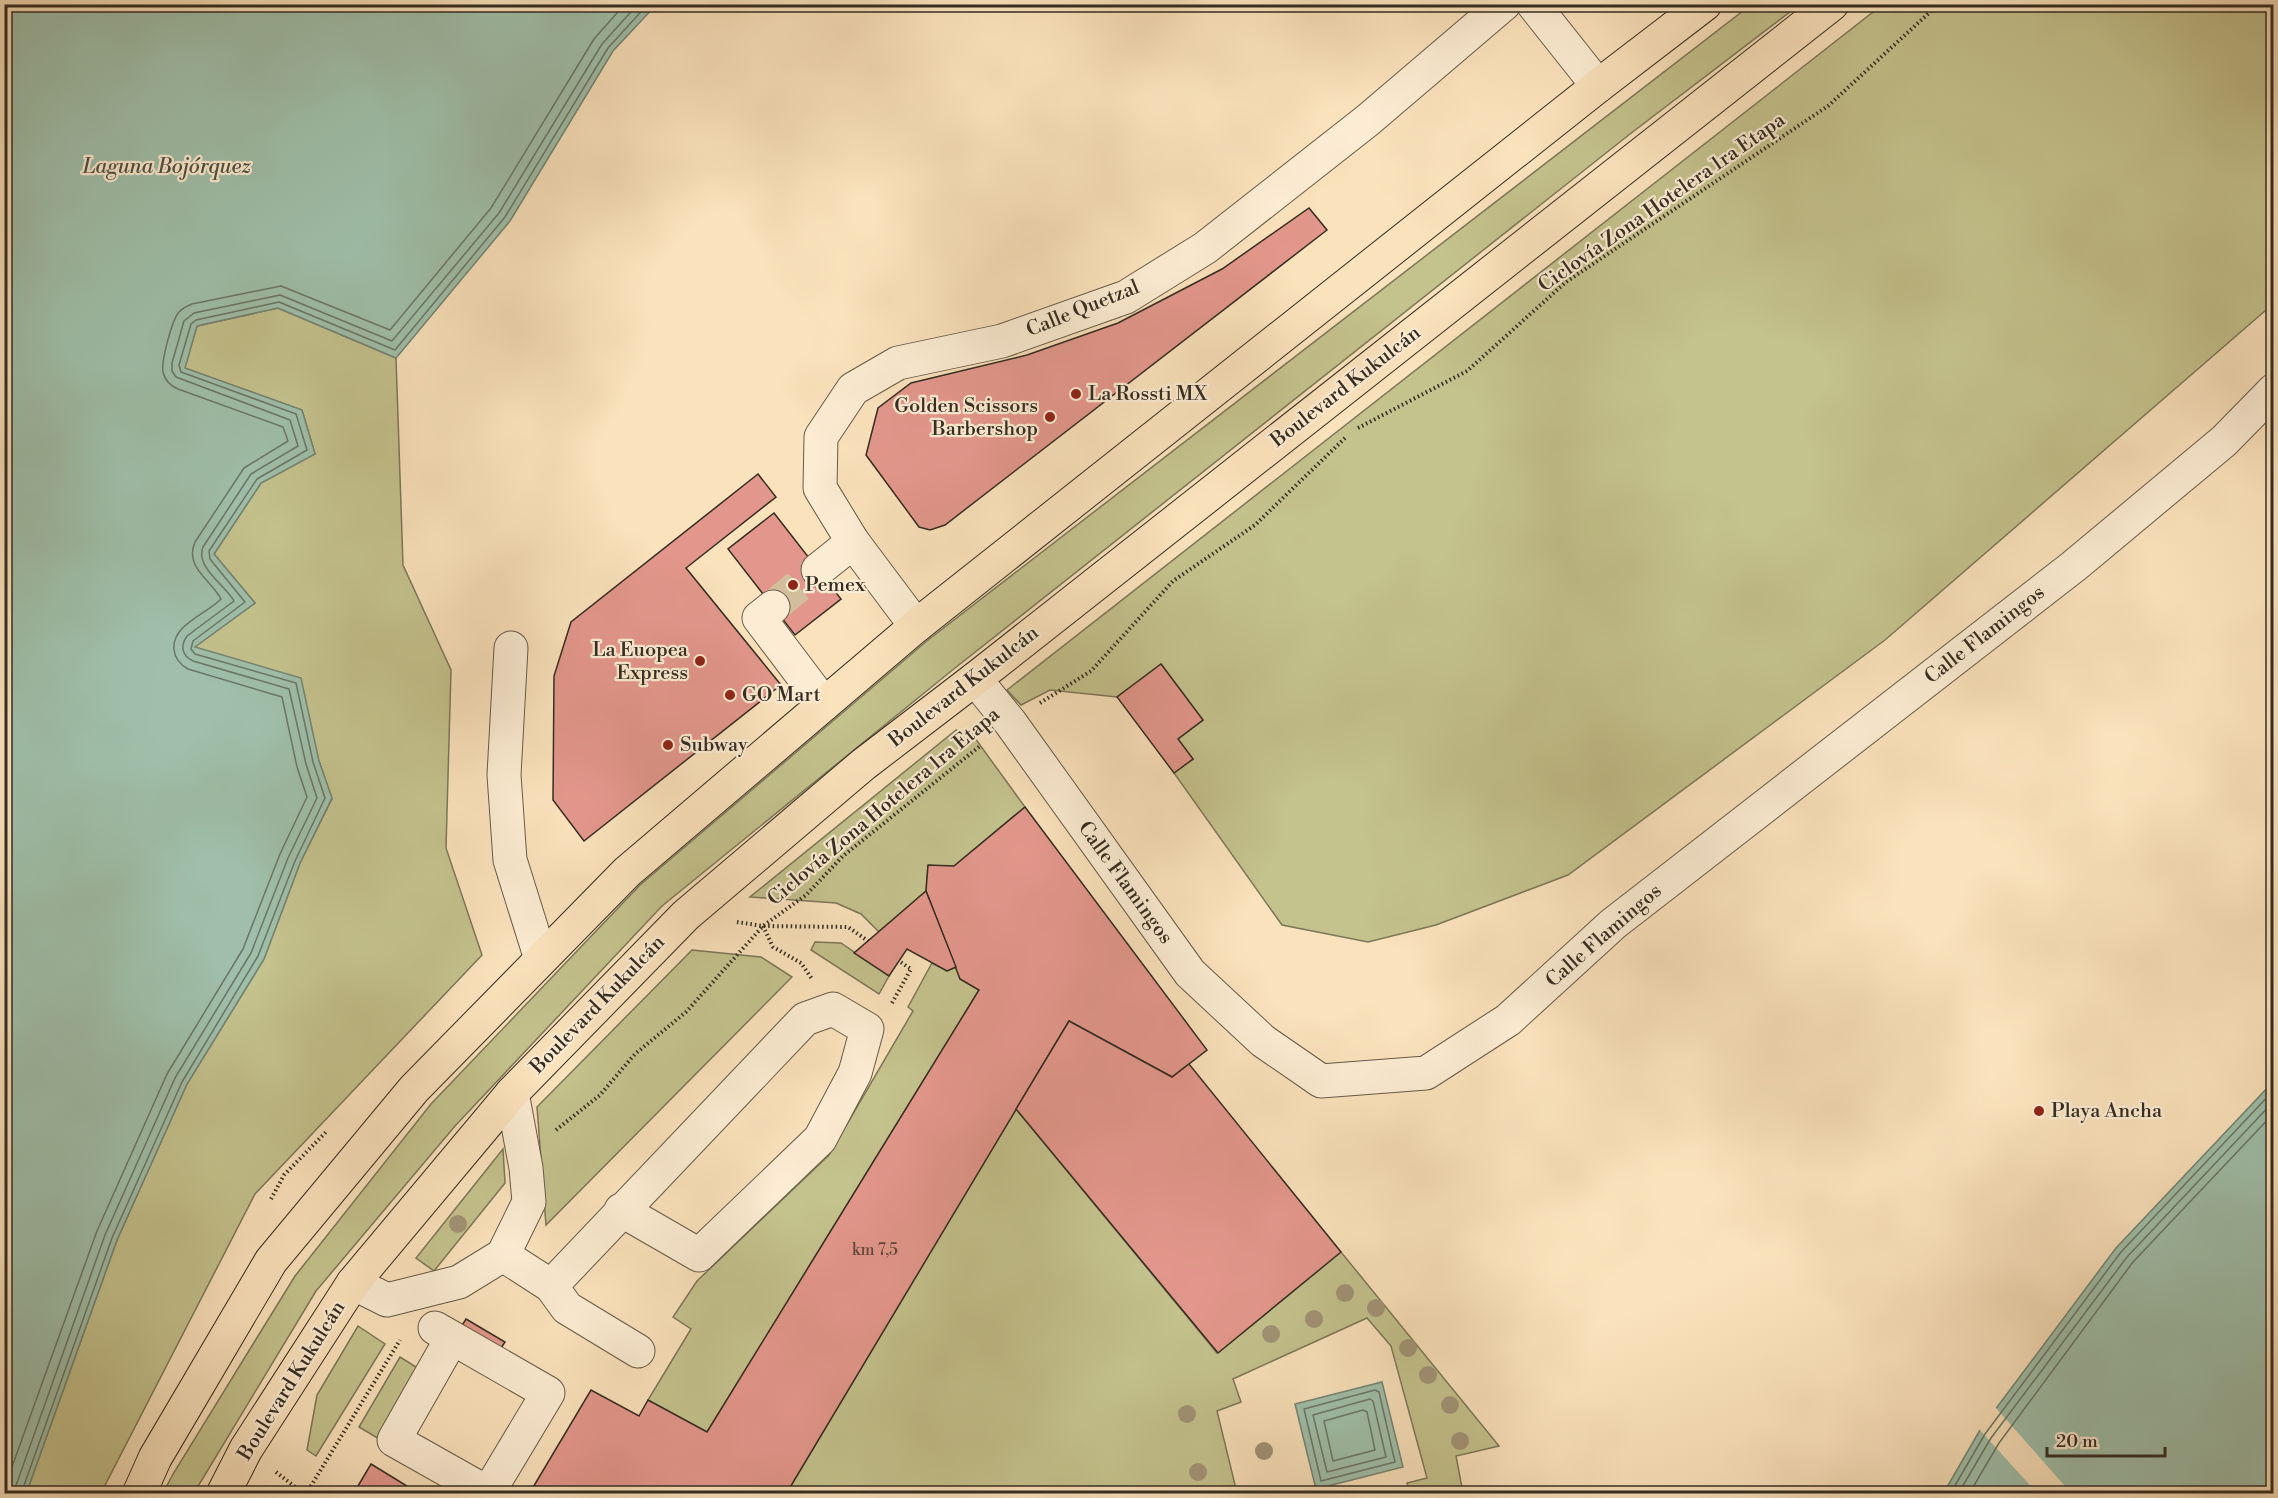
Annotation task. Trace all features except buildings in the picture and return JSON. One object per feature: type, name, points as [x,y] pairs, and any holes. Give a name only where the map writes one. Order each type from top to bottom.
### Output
[{"type":"main road","points":[[139,1494],[155,1458],[271,1261],[414,1089],[627,872],[916,626],[1598,86],[1705,4]]},
{"type":"main road","name":"Boulevard Kukulcán","points":[[223,1494],[246,1449],[353,1283],[512,1093],[686,915],[864,764],[1832,4]]},
{"type":"street","name":"Calle Quetzal","points":[[916,626],[853,542],[820,488],[821,436],[853,389],[898,363],[1002,341],[1126,297],[1214,241],[1368,120],[1504,4]]},
{"type":"street","points":[[1533,4],[1598,86]]},
{"type":"street","name":"Calle Flamingos","points":[[975,679],[1010,722],[1190,973],[1263,1041],[1321,1081],[1426,1073],[1508,1020],[1613,924],[2074,566],[2224,441],[2274,390]]},
{"type":"street","points":[[818,570],[853,542]]},
{"type":"street","points":[[773,607],[759,618],[824,704]]},
{"type":"street","points":[[511,648],[504,775],[510,860],[541,959]]},
{"type":"street","points":[[550,1286],[621,1210],[805,1019],[833,1009],[867,1029],[855,1073],[820,1139],[699,1255],[621,1210]]},
{"type":"street","points":[[353,1283],[387,1300],[459,1282],[503,1255],[529,1202],[526,1168],[512,1093]]},
{"type":"street","points":[[503,1255],[550,1286],[567,1308],[638,1351]]},
{"type":"street","points":[[443,1333],[548,1394],[488,1493],[394,1440],[443,1333]]},
{"type":"path","name":"Ciclovía Zona Hotelera 1ra Etapa","points":[[526,1168],[561,1125],[600,1095],[635,1054],[686,1012],[763,926],[806,895],[843,856],[1010,722],[1091,671],[1173,581],[1255,525],[1353,430],[1467,371],[1566,282],[1828,106],[1930,12],[1942,4]]},
{"type":"path","points":[[686,915],[763,926],[848,927],[868,941]]},
{"type":"path","points":[[763,926],[774,947],[801,963],[833,1009]]},
{"type":"path","points":[[867,1029],[894,1001],[911,969],[899,961]]},
{"type":"path","points":[[306,1494],[431,1290]]},
{"type":"shaded area","points":[[1752,4],[1799,5],[1630,134],[950,672],[662,906],[455,1126],[316,1291],[194,1493],[163,1493],[295,1276],[431,1104],[640,885],[928,640]]},
{"type":"shaded area","points":[[1882,5],[2273,5],[2273,304],[1885,640],[1568,875],[1436,925],[1368,942],[1282,925],[1174,773],[1193,759],[1178,739],[1203,720],[1161,664],[1117,697],[1050,690],[1021,705],[1007,690]]},
{"type":"shaded area","points":[[278,308],[396,358],[403,565],[451,670],[446,848],[482,955],[255,1194],[101,1493],[26,1494],[117,1240],[187,1084],[264,959],[300,863],[332,799],[319,761],[194,647],[255,603],[214,554],[261,483],[315,454],[302,410],[184,368],[197,326]]},
{"type":"shaded area","points":[[956,730],[972,734],[1025,807],[954,866],[928,866],[926,891],[879,932],[861,914],[836,903],[750,897]]},
{"type":"shaded area","points":[[815,942],[841,943],[889,976],[879,994],[811,950]]},
{"type":"shaded area","points":[[692,950],[761,957],[792,977],[546,1225],[537,1107]]},
{"type":"shaded area","points":[[932,963],[947,971],[956,967],[960,979],[979,990],[707,1432],[648,1400],[691,1329],[673,1317],[697,1281],[829,1155],[913,1011],[908,1007]]},
{"type":"shaded area","points":[[1016,1109],[1217,1353],[1341,1252],[1499,1446],[1456,1456],[1463,1493],[1410,1493],[1407,1483],[1427,1478],[1391,1346],[1367,1318],[1233,1379],[1241,1402],[1217,1411],[1237,1493],[797,1494],[789,1489]]},
{"type":"shaded area","points":[[503,1149],[505,1183],[434,1271],[416,1258]]},
{"type":"shaded area","points":[[358,1326],[385,1344],[316,1456],[307,1450],[317,1395]]},
{"type":"shaded area","points":[[400,1357],[424,1372],[384,1442],[359,1427]]},
{"type":"water","name":"Laguna Bojórquez","points":[[5,4],[656,5],[613,51],[510,221],[396,358],[278,308],[197,326],[185,368],[302,410],[315,454],[261,483],[214,554],[255,603],[195,647],[301,678],[319,761],[332,798],[300,863],[264,959],[187,1084],[117,1240],[26,1494],[4,1493]]},
{"type":"water","points":[[2273,1082],[2273,1493],[1943,1494],[1980,1430],[2116,1248]]},
{"type":"water","points":[[1382,1382],[1403,1467],[1316,1489],[1295,1404]]},
{"type":"pier","points":[[1994,1406],[2071,1493],[2037,1493],[1978,1428]]},
{"type":"tunnel","points":[[773,607],[818,570]]},
{"type":"place","name":"La Rossti MX","points":[[1076,394]]},
{"type":"place","name":"Golden Scissors Barbershop","points":[[1050,417]]},
{"type":"place","name":"Pemex","points":[[793,585]]},
{"type":"place","name":"La Euopea Express","points":[[700,661]]},
{"type":"place","name":"GO Mart","points":[[730,695]]},
{"type":"place","name":"Subway","points":[[668,745]]},
{"type":"place","name":"Playa Ancha","points":[[2039,1111]]}]
